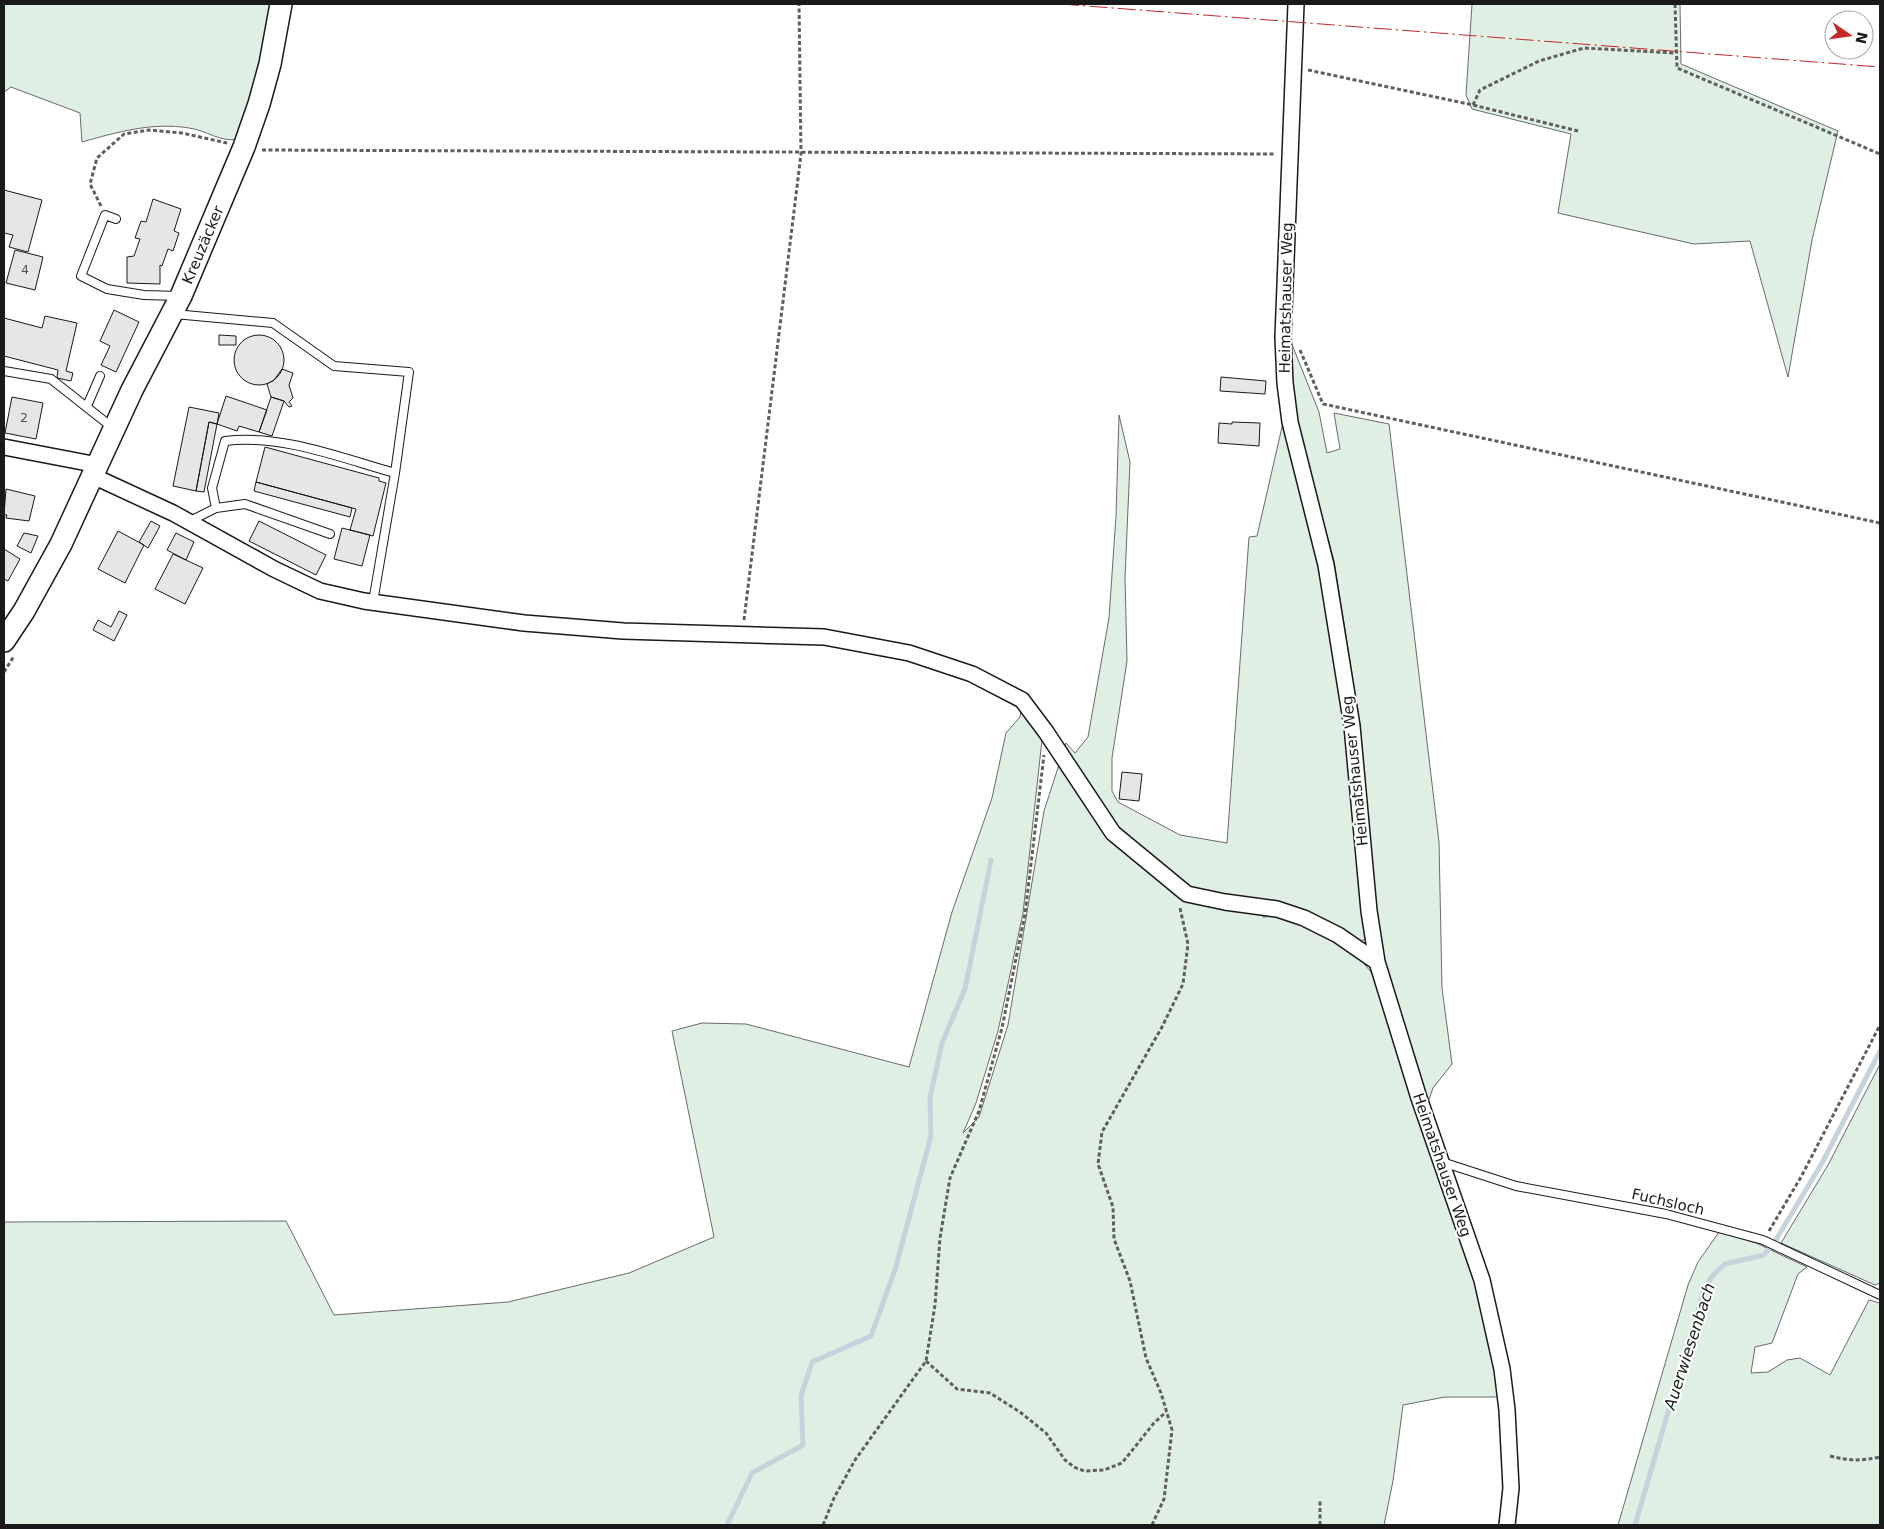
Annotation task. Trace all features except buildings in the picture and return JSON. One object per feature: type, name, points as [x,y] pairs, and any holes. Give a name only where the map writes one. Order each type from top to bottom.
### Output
[{"type":"street","name":"Kreuzäcker","points":[[4,641],[24,611],[61,544],[132,390],[177,305],[244,148],[270,64],[281,4]]},
{"type":"street","name":"Heimatshauser Weg","points":[[1296,4],[1283,337],[1284,383],[1290,422],[1326,565],[1352,726],[1369,911],[1377,962],[1418,1098],[1482,1280],[1502,1368],[1507,1410],[1511,1488],[1507,1525]]},
{"type":"street","points":[[4,447],[96,470],[274,569],[320,591],[369,601],[534,624],[623,631],[824,638],[909,653],[972,674],[1022,700],[1046,732],[1113,833],[1187,894],[1225,902],[1276,909],[1304,918],[1338,935],[1377,962]]},
{"type":"lane","points":[[116,220],[105,215],[81,276],[106,289],[144,295],[177,305],[273,323],[334,366],[409,372],[395,474],[369,601]]},
{"type":"lane","points":[[4,371],[51,379],[114,429]]},
{"type":"lane","points":[[87,406],[100,376]]},
{"type":"lane","points":[[216,508],[212,488],[225,441],[244,438],[289,444],[395,474]]},
{"type":"lane","points":[[188,522],[216,508],[245,504],[330,534]]},
{"type":"lane","name":"Fuchsloch","points":[[1442,1162],[1516,1186],[1666,1214],[1765,1241],[1880,1295]]},
{"type":"path","points":[[742,634],[801,154],[799,4]]},
{"type":"path","points":[[1674,4],[1674,52],[1677,68],[1880,154]]},
{"type":"path","points":[[1473,105],[1480,90],[1539,61],[1584,48],[1674,52]]},
{"type":"path","points":[[1293,65],[1473,105],[1578,131]]},
{"type":"path","points":[[105,215],[90,184],[97,158],[124,134],[149,130],[182,133],[244,148],[262,150],[1262,156],[1289,153]]},
{"type":"path","points":[[1298,346],[1323,404],[1880,523]]},
{"type":"path","points":[[823,1525],[834,1498],[855,1460],[926,1361],[935,1305],[940,1238],[950,1178],[979,1111],[995,1056],[1025,914],[1046,732]]},
{"type":"path","points":[[1152,1525],[1164,1499],[1172,1430],[1146,1358],[1130,1281],[1114,1239],[1113,1207],[1098,1164],[1102,1132],[1162,1027],[1183,984],[1188,944],[1178,902],[1187,894]]},
{"type":"path","points":[[1765,1241],[1801,1177],[1880,1024]]},
{"type":"path","points":[[926,1361],[957,1389],[990,1393],[1020,1412],[1046,1434],[1065,1460],[1074,1467],[1084,1471],[1104,1470],[1122,1463],[1154,1423],[1166,1412]]},
{"type":"path","points":[[1830,1456],[1847,1461],[1862,1461],[1880,1457]]},
{"type":"path","points":[[1320,1499],[1320,1525]]},
{"type":"green space","points":[[4,4],[273,4],[256,86],[238,139],[220,138],[195,129],[162,126],[122,132],[82,142],[80,113],[11,87],[4,92]]},
{"type":"green space","points":[[1472,4],[1680,4],[1681,64],[1838,131],[1812,240],[1788,377],[1750,241],[1694,244],[1558,213],[1571,134],[1472,109],[1466,95]]},
{"type":"green space","points":[[1289,337],[1319,412],[1327,453],[1340,449],[1334,413],[1389,424],[1439,842],[1442,988],[1452,1064],[1433,1088],[1427,1105],[1383,957],[1375,910],[1360,725],[1334,561],[1296,422]]},
{"type":"green space","points":[[1285,414],[1325,571],[1339,659],[1368,933],[1364,940],[1356,941],[1263,903],[1263,917],[1283,916],[1307,922],[1357,955],[1375,977],[1475,1280],[1490,1343],[1499,1397],[1445,1397],[1403,1405],[1393,1481],[1384,1525],[4,1525],[4,1222],[286,1221],[334,1315],[508,1302],[629,1273],[714,1237],[672,1031],[702,1023],[746,1024],[909,1067],[952,912],[992,798],[1006,733],[1020,717],[1022,705],[1043,731],[1023,913],[998,1031],[976,1103],[963,1133],[979,1117],[1008,1025],[1044,811],[1066,743],[1075,753],[1088,737],[1109,618],[1116,516],[1119,415],[1130,462],[1125,578],[1127,661],[1112,758],[1112,791],[1118,802],[1180,835],[1227,843],[1249,537],[1257,536]]},
{"type":"green space","points":[[1880,1064],[1880,1283],[1875,1285],[1781,1243],[1828,1165]]},
{"type":"green space","points":[[1719,1232],[1756,1243],[1807,1267],[1798,1274],[1772,1343],[1755,1347],[1751,1373],[1768,1372],[1787,1360],[1800,1358],[1830,1375],[1869,1300],[1880,1303],[1880,1525],[1618,1525],[1688,1285],[1698,1262]]},
{"type":"waterway","points":[[727,1525],[752,1473],[803,1445],[801,1396],[812,1362],[871,1336],[895,1270],[931,1136],[930,1098],[942,1043],[965,989],[991,860]]},
{"type":"waterway","name":"Auerwiesenbach","points":[[1635,1525],[1703,1293],[1712,1276],[1725,1264],[1764,1255],[1777,1238],[1822,1163],[1880,1051]]},
{"type":"power","points":[[1061,4],[1880,67]]}]
